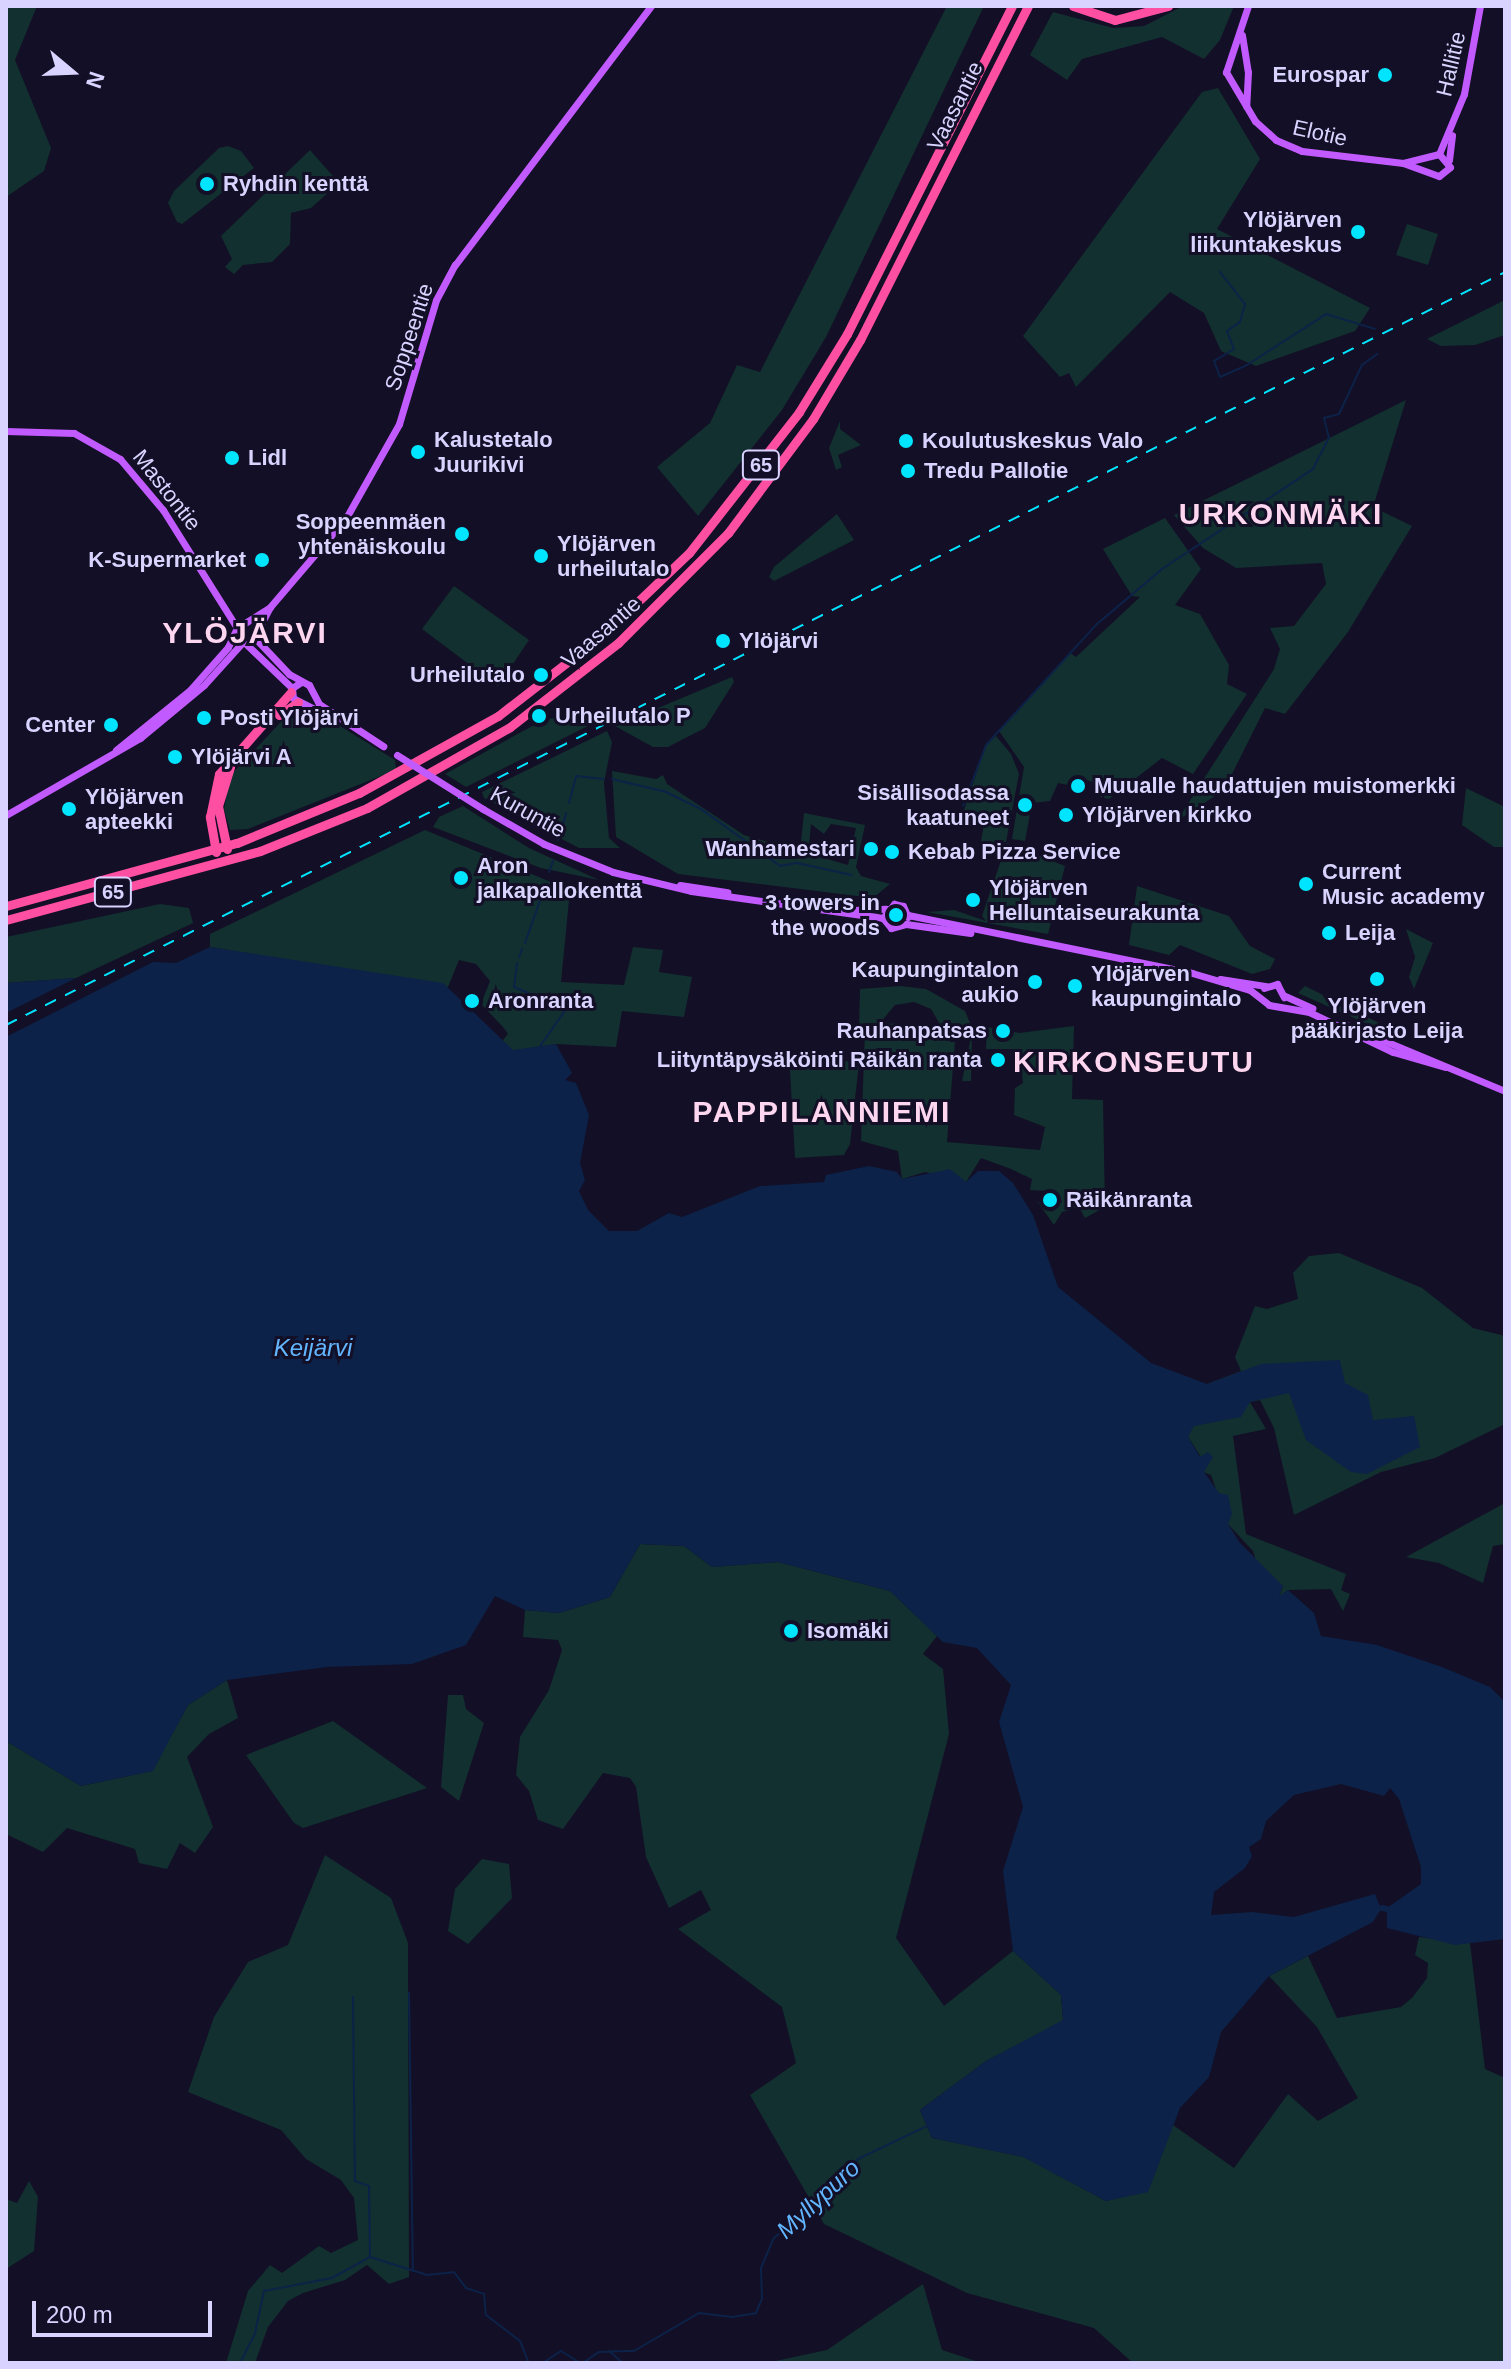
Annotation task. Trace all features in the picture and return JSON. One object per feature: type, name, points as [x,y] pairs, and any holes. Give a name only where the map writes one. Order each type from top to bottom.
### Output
[{"type":"highway","name":"Vaasantie","points":[[6,906],[215,850],[359,793],[487,723],[576,658],[689,553],[771,453],[823,375],[1012,6]]},
{"type":"highway","name":"Vaasantie","points":[[6,920],[230,860],[367,808],[510,727],[618,643],[701,564],[785,461],[836,381],[1028,6]]},
{"type":"highway","name":"65","points":[[1015,29],[1036,6]]},
{"type":"highway","points":[[1073,6],[1115,20],[1168,6]]},
{"type":"highway","points":[[219,863],[210,817],[219,774],[291,690]]},
{"type":"highway","points":[[230,860],[218,806],[228,770],[299,702]]},
{"type":"main road","name":"Soppeentie","points":[[255,634],[270,607],[330,539],[378,466],[409,395],[436,300],[455,265],[651,6]]},
{"type":"main road","points":[[1244,80],[1233,82],[1226,72],[1242,33],[1248,6]]},
{"type":"main road","name":"Hallitie","points":[[1449,160],[1452,130],[1472,62],[1480,6]]},
{"type":"main road","points":[[1242,33],[1244,63],[1248,72],[1244,80],[1246,106]]},
{"type":"main road","points":[[1232,62],[1244,63]]},
{"type":"main road","name":"Elotie","points":[[1233,82],[1246,106],[1268,133],[1288,147],[1403,163],[1429,170]]},
{"type":"main road","name":"Hallitie","points":[[1429,170],[1452,130]]},
{"type":"main road","points":[[1429,170],[1442,176],[1449,160],[1435,156]]},
{"type":"main road","name":"Elotie","points":[[1403,163],[1435,156]]},
{"type":"main road","name":"Mastontie","points":[[6,431],[74,433],[112,452],[150,491],[240,627]]},
{"type":"main road","name":"Soppeentie","points":[[116,750],[190,690],[240,627],[270,607]]},
{"type":"main road","points":[[240,627],[255,634],[301,682],[291,690]]},
{"type":"main road","points":[[240,627],[244,643],[299,702],[312,693]]},
{"type":"main road","points":[[6,815],[174,712],[255,634]]},
{"type":"main road","name":"Kuruntie","points":[[301,682],[324,708],[483,809],[558,851],[666,884],[883,918]]},
{"type":"main road","name":"Kuruntie","points":[[299,702],[383,746]]},
{"type":"main road","points":[[992,934],[908,915],[900,905],[886,909],[883,918],[894,929],[906,924],[992,934],[1115,953],[1206,977],[1262,998],[1269,1005],[1282,1000],[1505,1091]]},
{"type":"main road","name":"Kuruntie","points":[[842,911],[886,909]]},
{"type":"main road","points":[[906,924],[908,915]]},
{"type":"main road","points":[[1206,977],[1266,986],[1280,985],[1282,1000]]},
{"type":"main road","points":[[1262,998],[1266,986]]},
{"type":"green space","points":[[6,6],[37,6],[15,60],[51,148],[44,171],[6,197]]},
{"type":"green space","points":[[947,6],[984,6],[826,337],[782,410],[698,516],[657,467],[710,423],[737,365],[760,372]]},
{"type":"green space","points":[[1183,6],[1234,6],[1220,40],[1204,59],[1162,37],[1082,59],[1067,80],[1030,55],[1053,12],[1113,28],[1144,26]]},
{"type":"green space","points":[[1218,88],[1260,159],[1217,229],[1370,308],[1355,331],[1256,366],[1221,351],[1204,313],[1170,292],[1076,387],[1069,373],[1060,377],[1023,336],[1202,92]]},
{"type":"green space","name":"Ryhdin kenttä","points":[[228,146],[241,151],[254,168],[182,224],[177,222],[168,203],[174,191],[219,148]]},
{"type":"green space","points":[[310,150],[339,183],[311,208],[291,213],[290,244],[272,262],[243,265],[234,274],[225,267],[232,259],[221,236]]},
{"type":"green space","points":[[1407,224],[1438,234],[1428,265],[1396,255]]},
{"type":"green space","points":[[1505,300],[1505,335],[1475,345],[1441,346],[1427,339]]},
{"type":"green space","points":[[1406,400],[1373,507],[1412,526],[1348,632],[1285,714],[1265,708],[1224,790],[1177,821],[1274,669],[1280,649],[1270,628],[1294,626],[1326,584],[1322,563],[1236,568],[1203,548],[1174,515]]},
{"type":"green space","points":[[840,421],[840,429],[861,445],[838,455],[842,467],[836,470],[829,448]]},
{"type":"green space","points":[[837,514],[854,540],[774,581],[769,577],[774,567]]},
{"type":"green space","points":[[1165,518],[1201,569],[1175,605],[1200,614],[1229,665],[1227,684],[1247,694],[1193,774],[1162,758],[1109,799],[1100,797],[1102,784],[1085,780],[1078,787],[1058,783],[1050,801],[1032,803],[1025,841],[1012,839],[1024,767],[999,731],[1070,653],[1076,657],[1140,597],[1132,596],[1103,549]]},
{"type":"green space","points":[[454,586],[529,640],[498,686],[422,629]]},
{"type":"green space","points":[[732,677],[734,682],[705,728],[668,747],[653,747],[615,726]]},
{"type":"green space","points":[[294,708],[332,721],[395,760],[396,770],[248,829],[230,830],[224,809],[230,776]]},
{"type":"green space","points":[[589,715],[602,719],[466,787],[445,774],[545,719]]},
{"type":"green space","points":[[607,731],[612,742],[604,783],[609,838],[620,848],[579,848],[484,798],[482,792]]},
{"type":"green space","points":[[996,736],[1011,754],[1019,774],[1006,842],[997,843],[981,841],[984,824],[961,819],[986,745]]},
{"type":"green space","points":[[612,771],[656,779],[663,775],[667,784],[744,835],[800,851],[804,813],[865,825],[856,867],[861,876],[890,884],[873,898],[678,874],[616,837]],"holes":[[[811,824],[824,834],[831,824],[856,828],[848,865],[817,856],[809,846]]]},
{"type":"green space","points":[[1466,788],[1505,807],[1505,847],[1494,847],[1462,825]]},
{"type":"green space","points":[[463,806],[529,848],[599,880],[541,868],[433,827],[439,817]]},
{"type":"green space","points":[[425,830],[570,890],[561,982],[624,985],[633,947],[663,950],[659,972],[692,977],[684,1017],[622,1011],[616,1047],[556,1044],[513,1051],[502,1041],[508,1034],[481,1004],[490,981],[476,964],[459,960],[448,987],[210,947],[210,934]]},
{"type":"green space","points":[[1007,843],[1065,866],[1048,934],[927,912],[954,910],[986,921],[982,916]]},
{"type":"green space","points":[[1137,886],[1229,916],[1250,946],[1275,959],[1270,969],[1252,974],[1180,945],[1169,955],[1129,945]]},
{"type":"green space","points":[[160,904],[189,908],[193,923],[76,978],[6,983],[6,937]]},
{"type":"green space","points":[[1406,929],[1433,943],[1414,989],[1409,977],[1415,957]]},
{"type":"green space","points":[[900,986],[926,989],[965,1011],[972,1028],[971,1081],[962,1081],[970,1042],[965,1027],[950,1026],[950,1042],[955,1042],[947,1142],[1040,1150],[1045,1127],[1014,1115],[1015,1088],[1023,1083],[1019,1049],[986,1049],[987,1027],[1019,1033],[1074,1026],[1072,1099],[1103,1100],[1105,1207],[1085,1218],[1079,1207],[1062,1212],[1054,1225],[1037,1201],[1052,1212],[1062,1201],[1047,1191],[1030,1190],[1032,1179],[981,1158],[966,1182],[925,1172],[902,1179],[898,1151],[861,1141],[865,1031],[859,1030],[860,989]],"holes":[[[914,1002],[931,1009],[941,1026],[880,1023],[895,1005]]]},
{"type":"green space","points":[[1305,986],[1392,1029],[1388,1033],[1298,993]]},
{"type":"green space","points":[[789,1053],[859,1063],[850,1144],[844,1155],[795,1158]]},
{"type":"green space","points":[[1339,1253],[1422,1288],[1473,1328],[1505,1336],[1505,1424],[1435,1458],[1381,1472],[1294,1515],[1274,1428],[1260,1400],[1250,1402],[1266,1429],[1233,1436],[1246,1534],[1346,1574],[1341,1590],[1350,1594],[1343,1611],[1331,1589],[1288,1590],[1279,1597],[1283,1586],[1257,1564],[1253,1551],[1228,1524],[1211,1475],[1203,1472],[1205,1463],[1188,1437],[1207,1384],[1241,1371],[1235,1357],[1255,1306],[1267,1309],[1298,1299],[1293,1273],[1309,1256]]},
{"type":"green space","points":[[1505,1503],[1505,1544],[1493,1546],[1483,1583],[1439,1563],[1406,1557]]},
{"type":"green space","points":[[640,1544],[684,1546],[712,1567],[778,1562],[890,1591],[937,1636],[923,1654],[943,1669],[949,1734],[896,1938],[944,2006],[1013,1951],[1061,1995],[1063,2021],[986,2061],[920,2110],[932,2138],[1024,2157],[1106,2201],[1148,2191],[1173,2125],[1234,2168],[1288,2094],[1318,2121],[1358,2098],[1317,2027],[1269,1976],[1308,1956],[1337,2018],[1401,2007],[1412,1998],[1427,1978],[1428,1963],[1415,1955],[1419,1937],[1470,1943],[1485,2069],[1505,2078],[1505,2363],[1133,2363],[1094,2328],[967,2293],[824,2224],[750,2095],[796,2063],[782,2007],[678,1929],[711,1910],[701,1890],[669,1908],[646,1857],[636,1787],[630,1778],[603,1773],[563,1829],[538,1820],[529,1791],[516,1775],[520,1737],[549,1690],[562,1650],[558,1640],[523,1637],[525,1610],[559,1613],[610,1597]]},
{"type":"green space","points":[[227,1680],[238,1718],[209,1734],[187,1757],[213,1827],[195,1853],[180,1843],[167,1869],[139,1863],[135,1849],[67,1828],[43,1852],[6,1834],[6,1741],[81,1786],[152,1771],[188,1705]]},
{"type":"green space","points":[[448,1695],[463,1695],[466,1709],[484,1723],[459,1801],[441,1787]]},
{"type":"green space","points":[[333,1721],[427,1788],[303,1828],[294,1823],[246,1755]]},
{"type":"green space","points":[[325,1855],[391,1898],[408,1943],[409,2277],[389,2284],[367,2265],[345,2280],[303,2293],[288,2301],[268,2327],[255,2363],[226,2363],[248,2291],[270,2265],[282,2273],[319,2246],[331,2253],[358,2240],[354,2198],[341,2180],[306,2159],[281,2130],[188,2092],[214,2017],[248,1962],[288,1945]]},
{"type":"green space","points":[[482,1859],[509,1864],[512,1898],[468,1944],[448,1931],[455,1889]]},
{"type":"green space","points":[[29,2181],[38,2197],[34,2251],[6,2269],[6,2199],[17,2203]]},
{"type":"green space","points":[[923,2284],[942,2350],[982,2363],[766,2363],[827,2350]]},
{"type":"water","name":"Keijärvi","points":[[210,947],[443,983],[513,1050],[556,1044],[572,1073],[565,1080],[576,1083],[589,1115],[580,1163],[585,1180],[579,1191],[588,1210],[609,1231],[637,1231],[669,1213],[682,1217],[760,1186],[824,1182],[826,1175],[869,1166],[897,1172],[902,1179],[950,1169],[966,1182],[978,1171],[999,1171],[1013,1183],[1033,1215],[1058,1287],[1151,1363],[1207,1384],[1261,1364],[1340,1360],[1345,1383],[1368,1395],[1373,1420],[1414,1416],[1420,1447],[1367,1474],[1351,1472],[1306,1440],[1289,1393],[1250,1402],[1241,1417],[1194,1426],[1188,1437],[1200,1457],[1208,1452],[1213,1457],[1204,1472],[1219,1493],[1228,1495],[1232,1514],[1228,1524],[1240,1543],[1283,1586],[1279,1596],[1288,1590],[1314,1613],[1321,1636],[1377,1645],[1442,1667],[1490,1687],[1505,1702],[1505,1939],[1455,1945],[1387,1928],[1387,1908],[1421,1884],[1421,1867],[1399,1799],[1390,1788],[1384,1796],[1341,1784],[1294,1795],[1266,1821],[1261,1839],[1249,1847],[1252,1856],[1245,1868],[1214,1892],[1211,1915],[1252,1912],[1294,1917],[1375,1894],[1381,1909],[1373,1922],[1269,1976],[1221,2032],[1209,2077],[1180,2108],[1148,2192],[1106,2201],[1023,2157],[932,2138],[920,2110],[986,2061],[1063,2020],[1061,1995],[1013,1951],[1003,1871],[1023,1807],[999,1722],[1011,1685],[977,1648],[943,1642],[890,1591],[778,1562],[712,1567],[684,1546],[640,1544],[610,1597],[559,1613],[525,1610],[495,1596],[466,1645],[412,1664],[327,1667],[227,1680],[188,1705],[153,1771],[81,1786],[6,1741],[6,1037],[153,962],[176,963]]},
{"type":"water","points":[[76,978],[6,1013],[6,983]]},
{"type":"waterway","points":[[1220,272],[1245,304],[1240,322],[1227,331],[1234,349],[1214,361],[1220,377],[1247,365],[1326,314],[1375,329]]},
{"type":"waterway","points":[[963,806],[986,745],[1097,624],[1162,569],[1313,469],[1329,438],[1324,418],[1339,414],[1362,365],[1377,354]]},
{"type":"waterway","points":[[569,803],[576,776],[604,779]]},
{"type":"waterway","points":[[612,779],[666,792],[701,809],[780,866],[797,863],[852,875]]},
{"type":"waterway","points":[[558,840],[566,813]]},
{"type":"waterway","points":[[549,872],[553,861]]},
{"type":"waterway","points":[[525,943],[542,895]]},
{"type":"waterway","points":[[519,957],[522,949]]},
{"type":"waterway","points":[[517,963],[514,987],[566,1009],[541,1045]]},
{"type":"waterway","points":[[1382,1908],[1387,1909]]},
{"type":"waterway","points":[[409,1993],[413,2271]]},
{"type":"waterway","points":[[353,1997],[355,2181],[369,2186],[370,2257]]},
{"type":"waterway","name":"Myllypuro","points":[[583,2363],[599,2352],[634,2351],[699,2313],[732,2317],[756,2313],[762,2299],[761,2268],[774,2238],[842,2182],[858,2159],[927,2126]]},
{"type":"waterway","name":"Myllypuro","points":[[240,2363],[255,2333],[264,2291],[332,2278],[370,2257],[427,2275],[454,2272],[466,2288],[484,2294],[486,2315],[520,2341],[529,2363]]},
{"type":"waterway","name":"Myllypuro","points":[[543,2363],[561,2351],[580,2363]]},
{"type":"waterway","points":[[609,2351],[623,2363]]},
{"type":"railway","points":[[6,1025],[1505,272]]},
{"type":"place","name":"Eurospar","points":[[1385,75]]},
{"type":"place","name":"Ryhdin kenttä","points":[[207,184]]},
{"type":"place","name":"Ylöjärven liikuntakeskus","points":[[1358,232]]},
{"type":"place","name":"Koulutuskeskus Valo","points":[[906,441]]},
{"type":"place","name":"Kalustetalo Juurikivi","points":[[418,452]]},
{"type":"place","name":"Lidl","points":[[232,458]]},
{"type":"place","name":"Tredu Pallotie","points":[[908,471]]},
{"type":"place","name":"Soppeenmäen yhtenäiskoulu","points":[[462,534]]},
{"type":"place","name":"Ylöjärven urheilutalo","points":[[541,556]]},
{"type":"place","name":"K-Supermarket","points":[[262,560]]},
{"type":"place","name":"Ylöjärvi","points":[[723,641]]},
{"type":"place","name":"Urheilutalo","points":[[541,675]]},
{"type":"place","name":"Urheilutalo P","points":[[539,716]]},
{"type":"place","name":"Posti Ylöjärvi","points":[[204,718]]},
{"type":"place","name":"Center","points":[[111,725]]},
{"type":"place","name":"Ylöjärvi A","points":[[175,757]]},
{"type":"place","name":"Muualle haudattujen muistomerkki","points":[[1078,786]]},
{"type":"place","name":"Sisällisodassa kaatuneet","points":[[1025,805]]},
{"type":"place","name":"Ylöjärven apteekki","points":[[69,809]]},
{"type":"place","name":"Ylöjärven kirkko","points":[[1066,815]]},
{"type":"place","name":"Wanhamestari","points":[[871,849]]},
{"type":"place","name":"Kebab Pizza Service","points":[[892,852]]},
{"type":"place","name":"Aron jalkapallokenttä","points":[[461,878]]},
{"type":"place","name":"Current Music academy","points":[[1306,884]]},
{"type":"place","name":"Ylöjärven Helluntaiseurakunta","points":[[973,900]]},
{"type":"place","name":"3 towers in the woods","points":[[896,915]]},
{"type":"place","name":"Leija","points":[[1329,933]]},
{"type":"place","name":"Ylöjärven pääkirjasto Leija","points":[[1377,979]]},
{"type":"place","name":"Kaupungintalon aukio","points":[[1035,982]]},
{"type":"place","name":"Ylöjärven kaupungintalo","points":[[1075,986]]},
{"type":"place","name":"Aronranta","points":[[472,1001]]},
{"type":"place","name":"Rauhanpatsas","points":[[1003,1031]]},
{"type":"place","name":"Liityntäpysäköinti Räikän ranta","points":[[998,1060]]},
{"type":"place","name":"Räikänranta","points":[[1050,1200]]},
{"type":"place","name":"Isomäki","points":[[791,1631]]},
{"type":"district","name":"URKONMÄKI","points":[[1281,514]]},
{"type":"district","name":"YLÖJÄRVI","points":[[245,633]]},
{"type":"district","name":"KIRKONSEUTU","points":[[1134,1062]]},
{"type":"district","name":"PAPPILANNIEMI","points":[[822,1112]]}]
